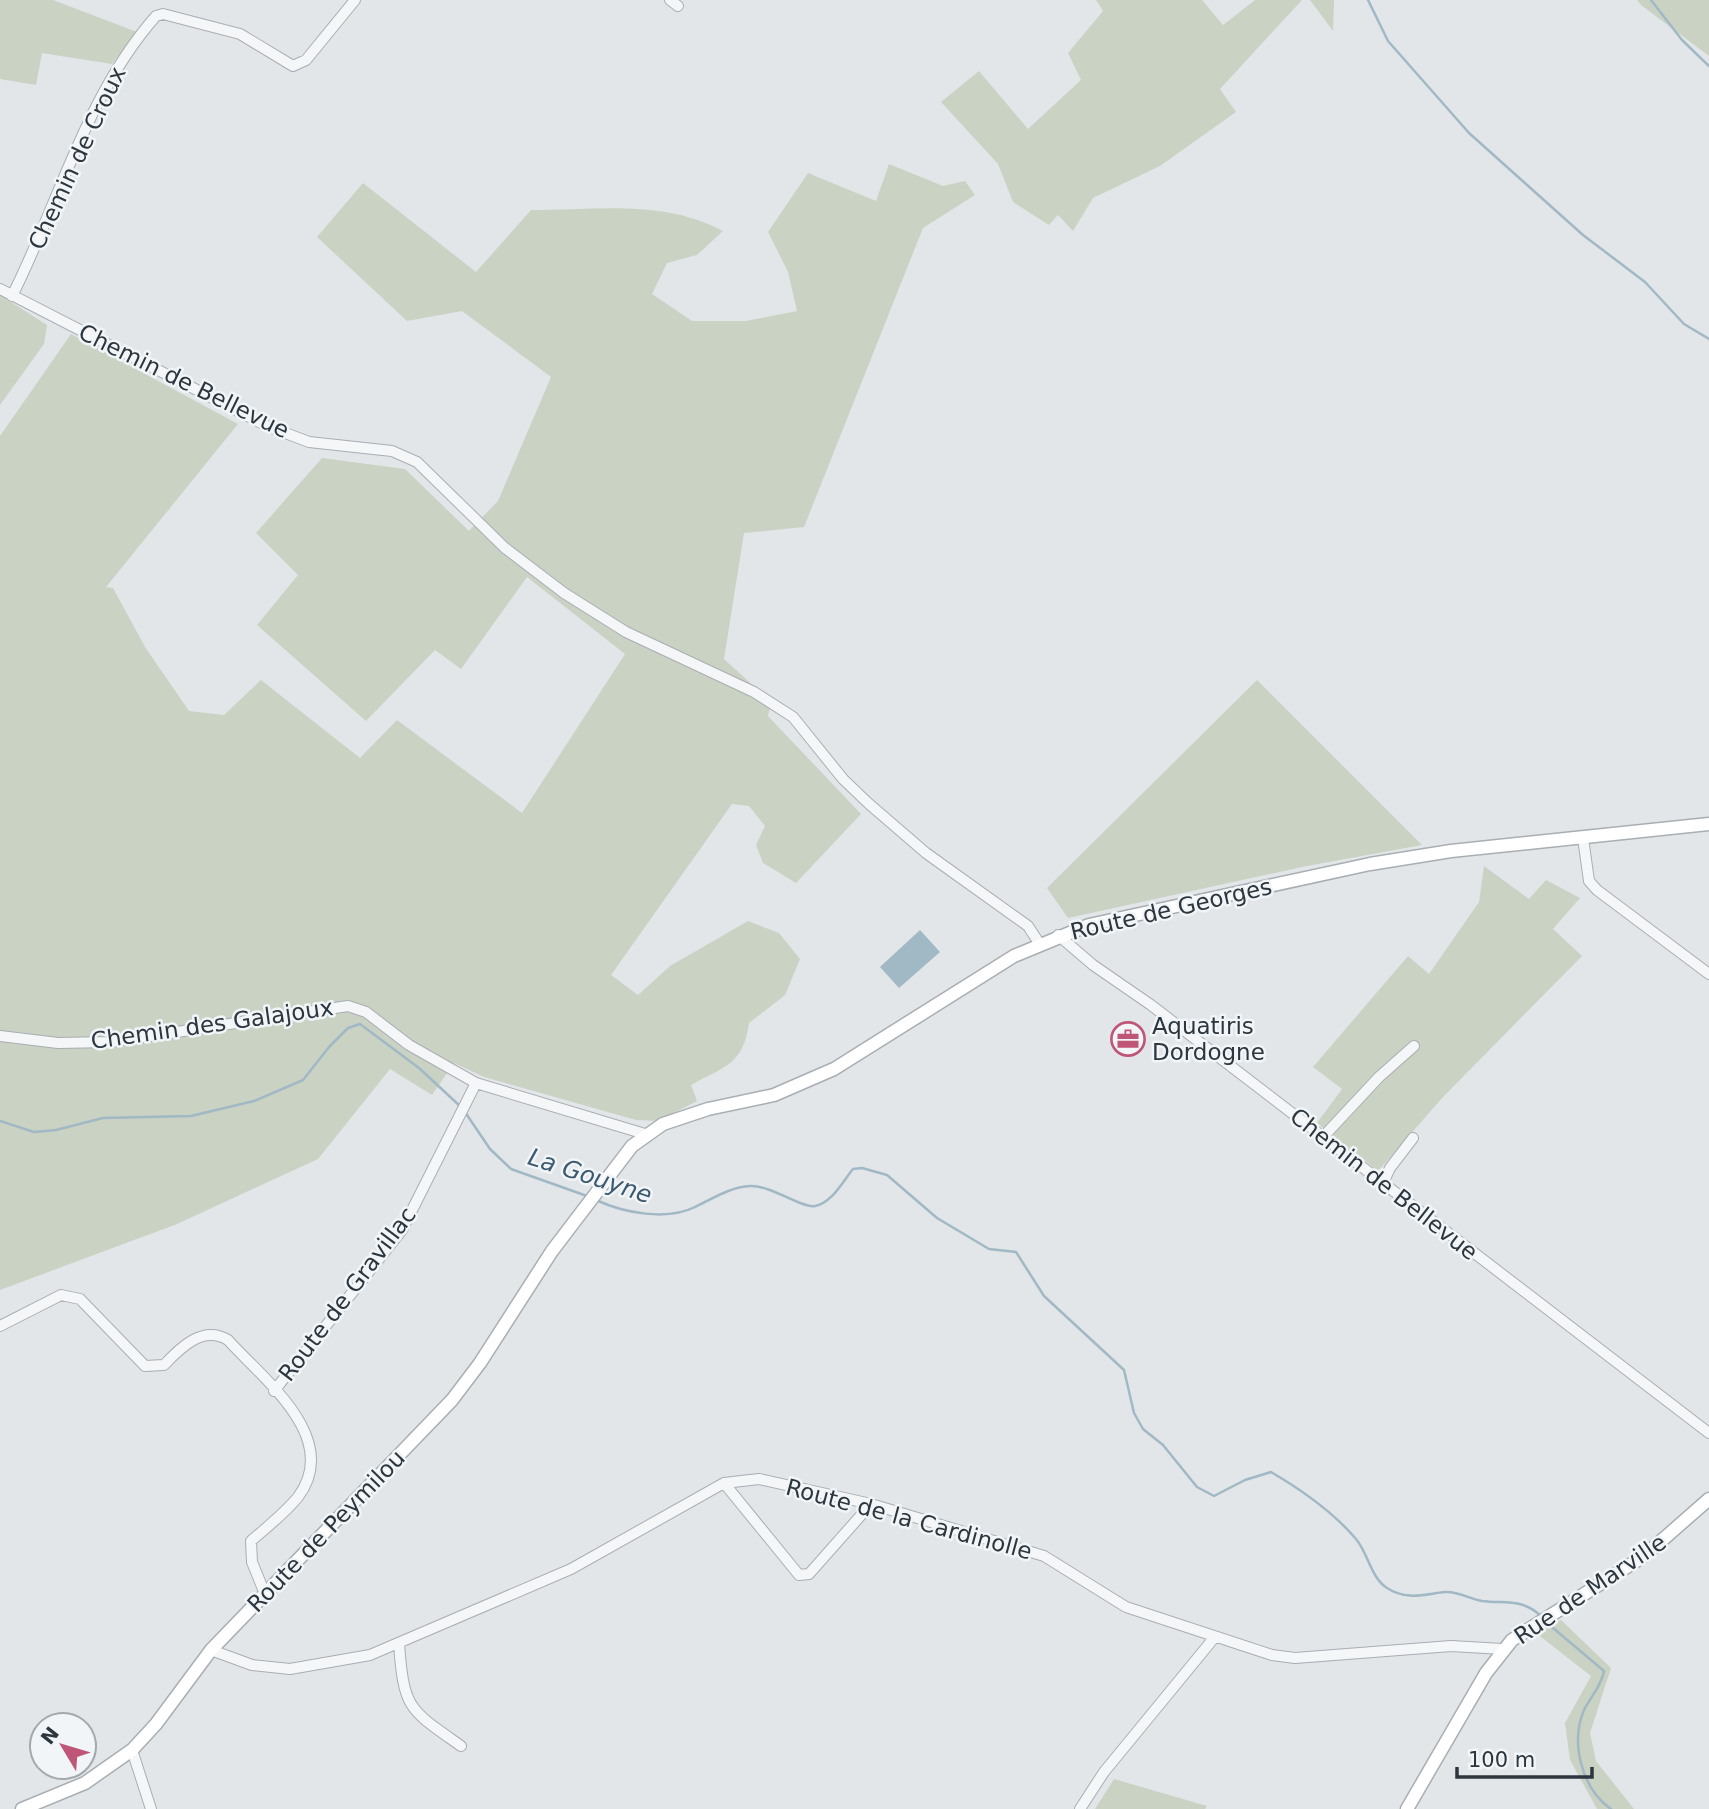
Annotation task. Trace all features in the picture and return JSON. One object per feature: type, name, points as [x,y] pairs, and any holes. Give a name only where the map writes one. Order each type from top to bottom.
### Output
[{"type":"street","name":"Chemin de Croux","points":[[12,296],[103,93],[127,51],[156,16],[163,14],[240,34],[293,66],[306,60],[355,0]]},
{"type":"street","name":"Chemin de Bellevue","points":[[0,289],[267,426],[309,442],[392,451],[417,462],[519,561],[575,600],[626,632],[754,692],[793,717],[843,779],[868,803],[926,853],[1027,926],[1039,943]]},
{"type":"street","name":"Route de Georges","points":[[586,1206],[645,1134],[663,1124],[708,1109],[774,1095],[834,1069],[970,981],[1058,935],[1089,925],[1370,864],[1451,851],[1709,824]]},
{"type":"street","points":[[1583,838],[1589,881],[1597,890],[1709,974]]},
{"type":"street","name":"Chemin de Bellevue","points":[[1058,935],[1093,965],[1151,1005],[1709,1433]]},
{"type":"street","name":"Chemin des Galajoux","points":[[0,1036],[58,1043],[111,1042],[348,1006],[366,1012],[408,1045],[475,1083],[645,1134]]},
{"type":"street","points":[[1323,1137],[1413,1046]]},
{"type":"street","name":"Route de Gravillac","points":[[274,1391],[402,1230],[475,1083]]},
{"type":"street","points":[[1383,1183],[1390,1168],[1413,1138]]},
{"type":"street","name":"Route de Peymilou","points":[[22,1809],[85,1783],[132,1750],[156,1724],[211,1650],[452,1400],[586,1206]]},
{"type":"street","points":[[0,1326],[61,1295],[71,1295],[80,1299],[145,1366],[164,1365],[191,1341],[208,1334],[229,1340],[299,1416],[309,1436],[311,1450],[310,1467],[300,1494],[251,1541],[252,1562],[265,1594]]},
{"type":"street","name":"Route de la Cardinolle","points":[[211,1650],[252,1665],[289,1670],[370,1654],[571,1569],[724,1483],[759,1479],[871,1504],[1044,1556],[1126,1607],[1272,1655],[1295,1658],[1451,1646],[1488,1646],[1503,1649]]},
{"type":"street","points":[[724,1483],[799,1576],[809,1574],[871,1504]]},
{"type":"street","name":"Rue de Marville","points":[[1407,1809],[1503,1649],[1548,1615],[1644,1556],[1709,1499]]},
{"type":"street","points":[[1080,1809],[1104,1772],[1214,1638]]},
{"type":"street","points":[[399,1644],[408,1704],[416,1714],[461,1746]]},
{"type":"street","points":[[132,1750],[151,1809]]},
{"type":"shaded area","points":[[0,0],[53,0],[137,32],[112,64],[42,53],[36,85],[0,79]]},
{"type":"shaded area","points":[[1096,0],[1202,0],[1223,25],[1255,0],[1302,0],[1220,89],[1236,112],[1160,166],[1093,198],[1073,231],[1058,215],[1049,225],[1013,202],[998,164],[941,102],[979,71],[1028,129],[1081,80],[1068,53],[1103,11]]},
{"type":"shaded area","points":[[1310,0],[1334,0],[1333,31]]},
{"type":"shaded area","points":[[1637,0],[1709,0],[1709,56],[1641,5]]},
{"type":"shaded area","points":[[889,164],[943,186],[965,181],[975,195],[923,228],[804,527],[744,533],[724,659],[771,702],[768,716],[861,814],[796,883],[763,863],[756,845],[765,826],[749,806],[732,804],[611,975],[638,995],[670,966],[748,921],[779,933],[800,959],[785,995],[749,1023],[737,1056],[723,1068],[691,1085],[697,1101],[658,1121],[636,1120],[484,1077],[454,1063],[432,1095],[390,1069],[318,1159],[177,1224],[0,1290],[0,436],[71,334],[238,424],[106,587],[113,588],[145,647],[189,711],[224,715],[261,680],[360,758],[397,720],[522,813],[625,654],[527,577],[461,669],[435,650],[366,721],[257,625],[298,575],[256,533],[322,458],[405,469],[469,531],[498,501],[551,377],[462,311],[407,321],[317,237],[363,183],[476,272],[531,210],[629,208],[677,214],[723,231],[697,255],[667,263],[652,294],[692,321],[746,321],[797,311],[788,272],[768,232],[808,173],[876,201]]},
{"type":"shaded area","points":[[0,295],[47,325],[44,344],[0,405]]},
{"type":"shaded area","points":[[1257,680],[1422,845],[1307,866],[1068,918],[1047,888]]},
{"type":"shaded area","points":[[1484,866],[1529,899],[1546,880],[1580,898],[1553,929],[1582,956],[1444,1096],[1378,1171],[1317,1123],[1342,1089],[1313,1067],[1408,956],[1429,974],[1479,902]]},
{"type":"shaded area","points":[[1561,1620],[1611,1668],[1590,1733],[1596,1761],[1634,1809],[1597,1809],[1570,1760],[1565,1723],[1591,1676],[1536,1633]]},
{"type":"shaded area","points":[[1114,1779],[1207,1806],[1205,1809],[1095,1809]]},
{"type":"water","points":[[920,930],[940,952],[899,988],[880,967]]},
{"type":"waterway","points":[[1368,0],[1388,41],[1469,133],[1583,235],[1645,282],[1684,324],[1709,339]]},
{"type":"waterway","points":[[1651,0],[1682,40],[1709,66]]},
{"type":"waterway","name":"La Gouyne","points":[[0,1121],[34,1132],[56,1130],[103,1118],[191,1116],[254,1101],[303,1080],[348,1028],[360,1024],[419,1068],[461,1107]]},
{"type":"waterway","name":"La Gouyne","points":[[465,1112],[490,1149],[511,1169],[587,1196]]},
{"type":"waterway","name":"La Gouyne","points":[[596,1200],[632,1212],[672,1214],[695,1207],[728,1191],[750,1186],[767,1189],[803,1204],[815,1206],[827,1201],[853,1169],[862,1168],[887,1175],[937,1218],[989,1249],[1016,1252],[1044,1296],[1124,1370],[1134,1413],[1143,1429],[1163,1445],[1197,1487],[1214,1496],[1245,1480],[1271,1472],[1338,1520],[1360,1545],[1377,1578],[1394,1592],[1416,1596],[1445,1592],[1482,1601],[1521,1604],[1542,1617]]},
{"type":"waterway","name":"La Gouyne","points":[[1546,1622],[1604,1671],[1584,1710],[1578,1737],[1581,1764],[1586,1778],[1601,1800],[1611,1809]]},
{"type":"place","name":"Aquatiris Dordogne","points":[[1128,1039]]}]
